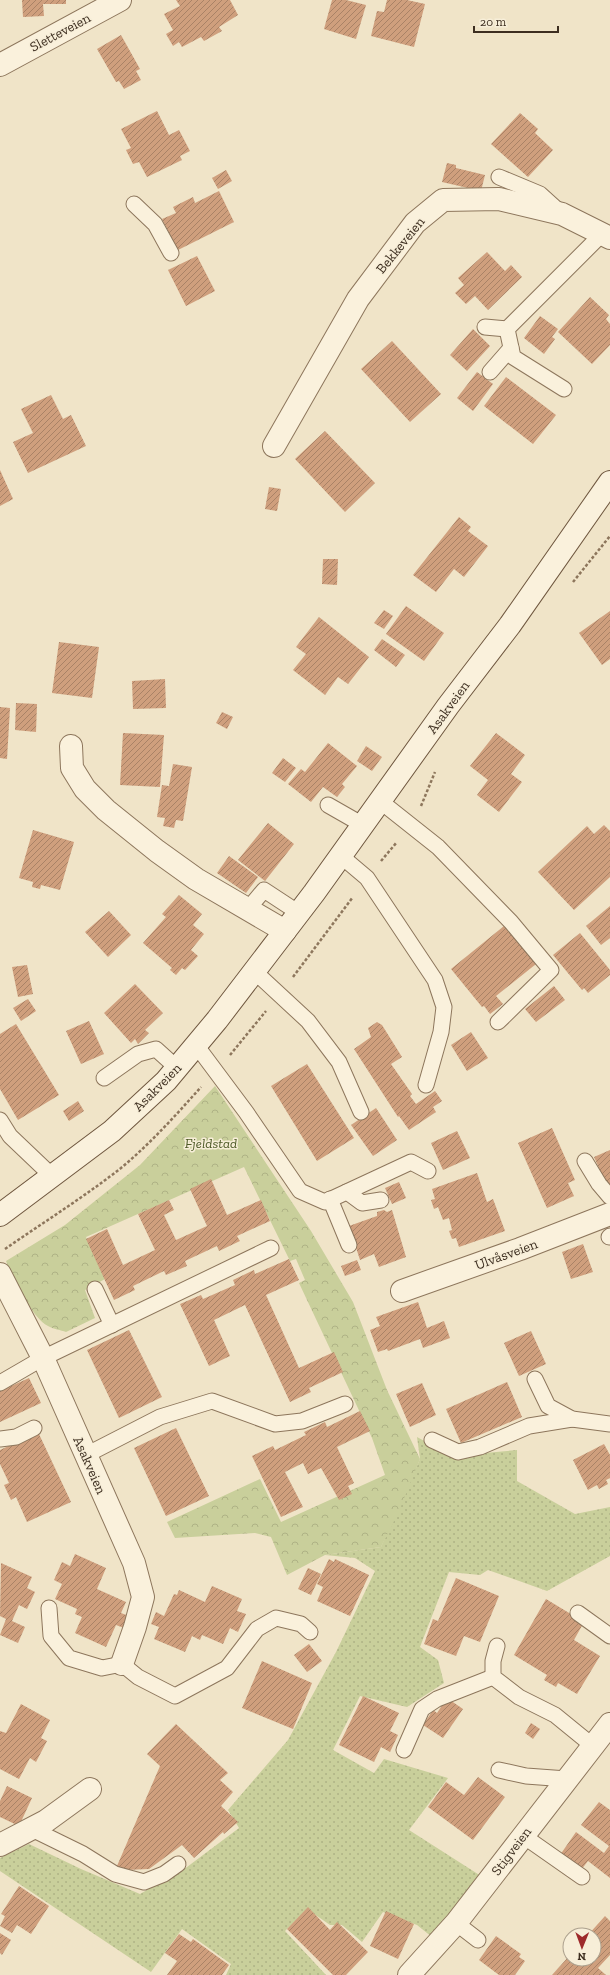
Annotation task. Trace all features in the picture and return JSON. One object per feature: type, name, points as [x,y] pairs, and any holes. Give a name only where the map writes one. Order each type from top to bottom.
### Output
[{"type":"street","name":"Sletteveien","points":[[0,65],[120,0]]},
{"type":"street","name":"Bekkeveien","points":[[274,446],[358,299],[415,223],[443,200],[499,199],[562,214],[607,236]]},
{"type":"street","name":"Asakveien","points":[[0,1215],[112,1131],[166,1081],[177,1068],[299,913],[448,706],[510,625],[610,482]]},
{"type":"street","points":[[71,746],[72,768],[85,789],[106,810],[196,879],[285,931]]},
{"type":"street","name":"Ulvåsveien","points":[[402,1291],[520,1249],[610,1214]]},
{"type":"street","name":"Asakveien","points":[[0,1274],[42,1358],[134,1563],[143,1597],[135,1628],[122,1664]]},
{"type":"street","name":"Stigveien","points":[[409,1975],[456,1923],[522,1835],[610,1724]]},
{"type":"street","points":[[0,1845],[46,1821],[90,1789]]},
{"type":"lane","points":[[499,177],[540,194],[562,214]]},
{"type":"lane","points":[[134,204],[155,224],[171,254]]},
{"type":"lane","points":[[485,327],[507,328],[607,236]]},
{"type":"lane","points":[[507,328],[513,357],[564,389]]},
{"type":"lane","points":[[490,372],[511,348]]},
{"type":"lane","points":[[380,801],[438,847],[511,922],[551,970],[498,1022]]},
{"type":"lane","points":[[328,805],[363,825]]},
{"type":"lane","points":[[340,856],[367,878],[435,980],[444,1007],[442,1032],[426,1085]]},
{"type":"lane","points":[[248,909],[264,890],[299,913]]},
{"type":"lane","points":[[254,971],[308,1021],[335,1056],[361,1112]]},
{"type":"lane","points":[[196,1044],[246,1112],[300,1191],[325,1202],[411,1162],[428,1171]]},
{"type":"lane","points":[[104,1078],[138,1054],[156,1048],[177,1068]]},
{"type":"lane","points":[[0,1120],[10,1136],[52,1176]]},
{"type":"lane","points":[[585,1161],[599,1184],[610,1197]]},
{"type":"lane","points":[[347,1192],[362,1203],[381,1200]]},
{"type":"lane","points":[[330,1199],[349,1245]]},
{"type":"lane","points":[[0,1383],[42,1358],[271,1248]]},
{"type":"lane","points":[[95,1289],[112,1325]]},
{"type":"lane","points":[[535,1379],[548,1406],[572,1419]]},
{"type":"lane","points":[[86,1454],[160,1417],[212,1401],[275,1424],[302,1421],[345,1404]]},
{"type":"lane","points":[[432,1440],[458,1452],[480,1447],[529,1426],[572,1419],[610,1424]]},
{"type":"lane","points":[[0,1439],[16,1437],[34,1428]]},
{"type":"lane","points":[[49,1608],[51,1636],[70,1658],[102,1668],[122,1664],[138,1677],[174,1696],[227,1668],[257,1629],[276,1618],[301,1624],[310,1632]]},
{"type":"lane","points":[[578,1613],[610,1636]]},
{"type":"lane","points":[[497,1646],[492,1661],[493,1677],[519,1697],[555,1715],[593,1746]]},
{"type":"lane","points":[[404,1750],[422,1709],[437,1699],[493,1677]]},
{"type":"lane","points":[[498,1770],[526,1776],[567,1778]]},
{"type":"lane","points":[[32,1829],[83,1854],[115,1874],[144,1882],[164,1874],[178,1864]]},
{"type":"lane","points":[[522,1835],[582,1877]]},
{"type":"lane","points":[[456,1923],[478,1940]]},
{"type":"green space","name":"Fjeldstad","points":[[215,1086],[311,1231],[353,1302],[387,1390],[420,1459],[399,1511],[381,1547],[325,1555],[287,1575],[271,1537],[255,1533],[175,1538],[167,1522],[260,1479],[281,1522],[385,1475],[372,1438],[299,1283],[305,1280],[296,1259],[290,1261],[244,1167],[86,1237],[105,1279],[85,1290],[95,1318],[66,1332],[48,1326],[36,1315],[24,1297],[6,1261],[65,1225],[140,1165]]},
{"type":"green space","points":[[417,1437],[452,1456],[517,1450],[517,1481],[575,1514],[610,1507],[610,1556],[547,1591],[488,1570],[480,1575],[449,1572],[420,1647],[438,1660],[444,1683],[407,1707],[360,1696],[333,1750],[374,1773],[384,1759],[448,1778],[409,1830],[481,1876],[432,1937],[417,1925],[383,1912],[362,1942],[342,1925],[330,1925],[307,1909],[285,1931],[326,1975],[226,1975],[231,1964],[182,1929],[151,1972],[0,1871],[0,1858],[29,1844],[81,1869],[140,1894],[187,1867],[239,1828],[228,1810],[288,1740],[336,1652],[375,1571],[355,1558],[325,1555],[381,1547],[420,1459]]},
{"type":"building","points":[[22,0],[66,0],[66,4],[43,4],[44,16],[23,17]]},
{"type":"building","points":[[176,0],[230,0],[238,15],[219,27],[222,31],[204,41],[201,37],[182,47],[179,42],[173,46],[166,34],[173,30],[164,14],[180,6]]},
{"type":"building","points":[[332,0],[346,0],[366,5],[356,39],[324,29]]},
{"type":"building","points":[[387,0],[407,0],[425,4],[414,47],[371,36],[377,11],[384,12]]},
{"type":"building","points":[[121,35],[140,69],[136,71],[141,80],[124,89],[119,81],[116,82],[97,49]]},
{"type":"building","points":[[157,111],[169,135],[179,130],[190,151],[180,156],[182,160],[147,177],[139,162],[133,164],[126,150],[131,148],[121,129]]},
{"type":"building","points":[[520,113],[538,129],[535,133],[553,150],[528,177],[491,144]]},
{"type":"building","points":[[447,163],[456,165],[456,168],[485,175],[481,191],[442,182]]},
{"type":"building","points":[[226,170],[232,181],[218,189],[212,178]]},
{"type":"building","points":[[219,191],[234,222],[178,250],[162,219],[176,213],[173,207],[193,197],[195,203]]},
{"type":"building","points":[[487,252],[505,271],[511,265],[522,277],[488,310],[475,296],[466,304],[455,293],[464,285],[458,278]]},
{"type":"building","points":[[197,256],[215,291],[186,306],[168,270]]},
{"type":"building","points":[[590,297],[609,315],[606,319],[610,324],[610,345],[592,364],[558,332]]},
{"type":"building","points":[[540,316],[558,329],[552,337],[555,339],[544,354],[524,338]]},
{"type":"building","points":[[473,329],[490,346],[467,371],[450,355]]},
{"type":"building","points":[[392,341],[441,394],[410,422],[361,369]]},
{"type":"building","points":[[477,372],[493,384],[473,411],[457,398]]},
{"type":"building","points":[[506,377],[556,415],[533,444],[484,406]]},
{"type":"building","points":[[51,395],[63,419],[71,415],[86,446],[28,473],[13,442],[33,433],[21,409]]},
{"type":"building","points":[[325,431],[375,483],[345,512],[295,459]]},
{"type":"building","points":[[0,470],[13,499],[0,506]]},
{"type":"building","points":[[269,487],[281,489],[277,511],[265,509]]},
{"type":"building","points":[[459,517],[471,527],[468,531],[488,546],[464,577],[454,569],[436,592],[413,575]]},
{"type":"building","points":[[323,559],[338,559],[337,585],[322,584]]},
{"type":"building","points":[[406,606],[444,633],[424,661],[386,634]]},
{"type":"building","points":[[384,610],[393,616],[384,629],[374,623]]},
{"type":"building","points":[[610,611],[610,659],[602,665],[579,633]]},
{"type":"building","points":[[319,617],[369,657],[348,684],[338,677],[325,695],[293,670],[306,654],[296,647]]},
{"type":"building","points":[[382,639],[405,655],[396,667],[374,650]]},
{"type":"building","points":[[59,642],[99,647],[92,698],[52,693]]},
{"type":"building","points":[[165,679],[166,708],[133,709],[132,681]]},
{"type":"building","points":[[16,703],[37,704],[36,732],[15,730]]},
{"type":"building","points":[[0,707],[10,708],[7,759],[0,758]]},
{"type":"building","points":[[222,712],[233,717],[227,729],[216,723]]},
{"type":"building","points":[[123,733],[164,735],[160,787],[120,785]]},
{"type":"building","points":[[496,733],[525,755],[511,774],[522,782],[499,812],[477,795],[488,780],[470,766]]},
{"type":"building","points":[[328,743],[357,766],[342,784],[345,787],[337,797],[323,787],[311,802],[288,784],[301,769],[305,772]]},
{"type":"building","points":[[366,746],[382,757],[372,771],[357,761]]},
{"type":"building","points":[[283,758],[296,768],[285,782],[272,773]]},
{"type":"building","points":[[173,764],[192,767],[183,821],[176,820],[174,828],[163,826],[165,818],[157,817],[162,785],[169,786]]},
{"type":"building","points":[[268,823],[294,844],[265,881],[238,860]]},
{"type":"building","points":[[604,825],[610,831],[610,877],[574,910],[538,872],[587,826],[594,834]]},
{"type":"building","points":[[33,830],[74,842],[60,890],[41,885],[40,889],[32,887],[33,882],[19,878]]},
{"type":"building","points":[[229,856],[258,877],[246,893],[217,873]]},
{"type":"building","points":[[179,895],[202,914],[193,925],[204,934],[191,950],[198,956],[185,970],[182,968],[176,975],[170,970],[172,968],[143,943],[166,917],[162,914]]},
{"type":"building","points":[[610,906],[610,938],[601,945],[586,926]]},
{"type":"building","points":[[109,911],[131,935],[108,957],[85,932]]},
{"type":"building","points":[[504,926],[536,964],[496,996],[503,1004],[490,1014],[484,1006],[482,1007],[451,969]]},
{"type":"building","points":[[580,933],[610,970],[610,975],[588,993],[584,988],[582,990],[553,955]]},
{"type":"building","points":[[27,965],[33,994],[18,997],[12,967]]},
{"type":"building","points":[[135,984],[163,1013],[145,1030],[149,1033],[138,1044],[135,1039],[131,1043],[104,1013]]},
{"type":"building","points":[[554,986],[565,1000],[536,1022],[525,1009]]},
{"type":"building","points":[[28,999],[36,1011],[21,1021],[13,1008]]},
{"type":"building","points":[[89,1021],[104,1054],[81,1064],[66,1031]]},
{"type":"building","points":[[377,1022],[382,1025],[402,1057],[391,1064],[412,1094],[410,1096],[416,1104],[435,1091],[442,1101],[433,1107],[436,1112],[409,1130],[399,1116],[398,1117],[354,1049],[371,1037],[368,1028]]},
{"type":"building","points":[[16,1024],[59,1095],[18,1120],[0,1089],[0,1034]]},
{"type":"building","points":[[471,1032],[488,1058],[467,1071],[451,1045]]},
{"type":"building","points":[[307,1064],[354,1138],[317,1161],[271,1086]]},
{"type":"building","points":[[78,1101],[84,1111],[69,1121],[63,1111]]},
{"type":"building","points":[[376,1108],[397,1140],[373,1156],[351,1125]]},
{"type":"building","points":[[552,1128],[575,1180],[568,1183],[574,1196],[547,1208],[518,1143]]},
{"type":"building","points":[[457,1131],[470,1158],[443,1170],[431,1143]]},
{"type":"building","points":[[610,1150],[610,1187],[608,1188],[594,1157]]},
{"type":"building","points":[[477,1173],[487,1202],[493,1199],[505,1231],[459,1247],[456,1238],[452,1239],[449,1231],[452,1230],[449,1218],[443,1220],[438,1207],[434,1209],[431,1200],[435,1199],[432,1189]]},
{"type":"building","points":[[211,1179],[227,1215],[261,1200],[270,1221],[237,1236],[240,1241],[219,1251],[217,1246],[185,1261],[187,1266],[166,1275],[164,1271],[133,1286],[135,1290],[114,1300],[86,1239],[107,1229],[123,1265],[155,1250],[138,1214],[169,1200],[174,1210],[164,1215],[176,1240],[207,1226],[190,1189]]},
{"type":"building","points":[[399,1182],[406,1198],[392,1204],[385,1188]]},
{"type":"building","points":[[384,1210],[387,1212],[392,1210],[406,1257],[379,1267],[374,1254],[360,1260],[349,1226],[377,1216],[377,1212]]},
{"type":"building","points":[[583,1244],[593,1272],[571,1279],[562,1252]]},
{"type":"building","points":[[289,1259],[299,1280],[266,1295],[299,1368],[334,1352],[343,1372],[309,1388],[311,1392],[290,1402],[245,1305],[214,1320],[230,1356],[209,1366],[180,1304],[201,1295],[203,1299],[235,1285],[233,1280],[254,1270],[255,1274]]},
{"type":"building","points":[[357,1260],[361,1270],[345,1276],[341,1266]]},
{"type":"building","points":[[418,1302],[427,1328],[444,1321],[450,1338],[423,1348],[420,1339],[388,1351],[387,1349],[378,1352],[370,1330],[380,1326],[376,1317]]},
{"type":"building","points":[[129,1330],[162,1397],[119,1418],[87,1350]]},
{"type":"building","points":[[531,1331],[546,1364],[519,1376],[504,1343]]},
{"type":"building","points":[[29,1378],[41,1403],[0,1422],[0,1391]]},
{"type":"building","points":[[507,1382],[522,1417],[461,1443],[446,1409]]},
{"type":"building","points":[[422,1383],[436,1415],[410,1427],[396,1394]]},
{"type":"building","points":[[360,1411],[370,1431],[337,1447],[354,1483],[348,1486],[352,1494],[339,1500],[321,1468],[308,1474],[303,1463],[285,1472],[303,1507],[281,1517],[252,1456],[273,1446],[275,1450],[306,1435],[304,1432],[325,1422],[327,1427]]},
{"type":"building","points":[[176,1428],[209,1496],[166,1516],[134,1448]]},
{"type":"building","points":[[38,1432],[71,1502],[27,1522],[16,1497],[11,1500],[4,1485],[9,1483],[0,1464],[0,1450]]},
{"type":"building","points":[[604,1444],[610,1455],[610,1478],[606,1480],[608,1484],[599,1489],[597,1485],[588,1490],[573,1460]]},
{"type":"building","points":[[75,1554],[106,1568],[97,1589],[126,1602],[121,1613],[129,1616],[124,1628],[116,1625],[106,1647],[75,1633],[82,1617],[75,1614],[77,1609],[55,1599],[62,1584],[54,1580],[62,1562],[70,1566]]},
{"type":"building","points":[[329,1559],[334,1562],[335,1559],[369,1575],[350,1616],[317,1601],[323,1587],[317,1584]]},
{"type":"building","points":[[1,1563],[32,1577],[27,1588],[35,1592],[27,1609],[19,1605],[12,1621],[25,1627],[18,1643],[0,1635],[6,1619],[0,1616]]},
{"type":"building","points":[[308,1568],[321,1574],[311,1595],[298,1589]]},
{"type":"building","points":[[456,1578],[499,1596],[480,1642],[464,1636],[456,1656],[424,1644],[433,1619],[438,1621]]},
{"type":"building","points":[[212,1586],[242,1599],[237,1611],[246,1614],[238,1632],[230,1628],[223,1644],[202,1635],[200,1640],[192,1636],[185,1652],[154,1639],[159,1627],[151,1624],[156,1612],[164,1616],[174,1594],[177,1595],[179,1590],[205,1602]]},
{"type":"building","points":[[546,1599],[584,1622],[574,1640],[600,1656],[577,1694],[558,1683],[556,1687],[544,1680],[547,1675],[514,1655]]},
{"type":"building","points":[[309,1644],[322,1661],[307,1672],[294,1655]]},
{"type":"building","points":[[262,1661],[312,1683],[293,1729],[242,1708]]},
{"type":"building","points":[[363,1696],[399,1713],[390,1731],[398,1735],[390,1752],[381,1747],[374,1762],[339,1745]]},
{"type":"building","points":[[447,1698],[463,1709],[443,1738],[423,1725],[433,1710],[437,1713]]},
{"type":"building","points":[[21,1704],[50,1720],[41,1738],[47,1741],[36,1762],[30,1758],[19,1779],[0,1769],[0,1731],[6,1733]]},
{"type":"building","points":[[531,1723],[540,1729],[533,1739],[525,1733]]},
{"type":"building","points":[[176,1724],[228,1773],[220,1780],[233,1792],[221,1806],[238,1822],[224,1834],[223,1832],[194,1858],[182,1845],[149,1869],[126,1870],[117,1866],[160,1766],[147,1754]]},
{"type":"building","points":[[478,1777],[505,1797],[473,1840],[428,1807],[446,1782],[464,1795]]},
{"type":"building","points":[[7,1786],[32,1798],[19,1826],[0,1817],[0,1801]]},
{"type":"building","points":[[599,1802],[610,1810],[610,1878],[588,1861],[581,1870],[560,1855],[576,1832],[604,1853],[609,1846],[581,1825]]},
{"type":"building","points":[[19,1886],[49,1906],[31,1934],[17,1925],[12,1933],[0,1926],[5,1916],[1,1914]]},
{"type":"building","points":[[308,1907],[330,1930],[337,1922],[368,1952],[346,1975],[333,1975],[287,1929]]},
{"type":"building","points":[[386,1911],[414,1924],[398,1959],[370,1946]]},
{"type":"building","points":[[605,1916],[610,1921],[610,1955],[602,1964],[602,1927],[595,1927]]},
{"type":"building","points":[[0,1933],[11,1940],[2,1955],[0,1953]]},
{"type":"building","points":[[179,1934],[191,1942],[193,1939],[229,1965],[222,1975],[167,1975],[177,1961],[165,1953]]},
{"type":"building","points":[[496,1936],[521,1954],[519,1957],[525,1961],[515,1975],[499,1975],[479,1960]]},
{"type":"building","points":[[562,1964],[562,1967],[599,1967],[598,1968],[606,1975],[552,1975]]}]
